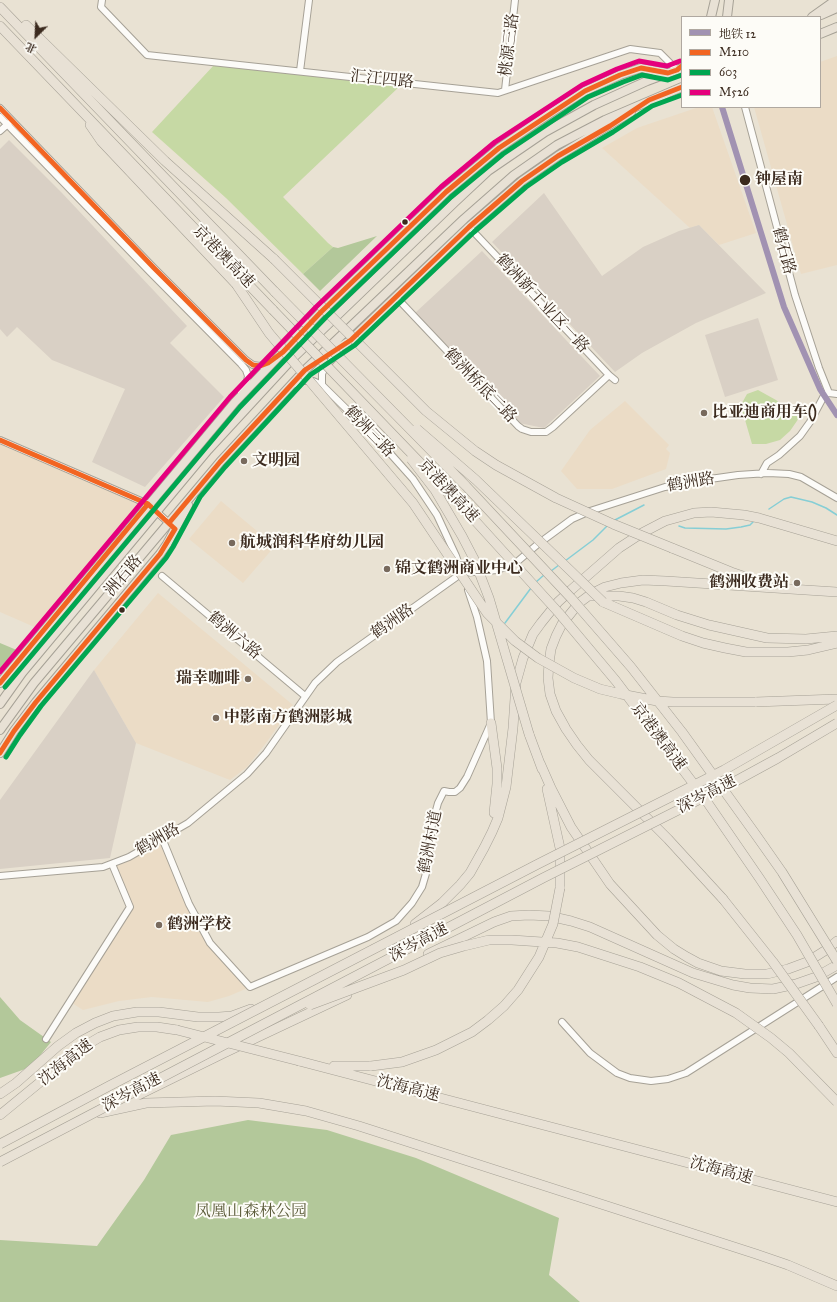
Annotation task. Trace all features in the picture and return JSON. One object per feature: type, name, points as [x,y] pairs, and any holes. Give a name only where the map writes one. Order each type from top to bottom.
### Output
[{"type":"highway","points":[[0,0],[165,161],[274,259],[426,411],[475,451],[523,481],[613,524],[731,572],[785,589]]},
{"type":"highway","name":"京港澳高速","points":[[0,7],[274,292],[461,480],[571,598],[631,667],[682,732],[782,872],[837,961]]},
{"type":"highway","name":"京港澳高速","points":[[0,26],[460,503],[559,613],[616,681],[705,799],[797,935],[837,1004]]},
{"type":"highway","points":[[73,101],[101,141],[236,284],[269,334],[414,503],[487,613],[515,641],[538,658],[574,678],[600,689],[657,701],[690,703],[837,699]]},
{"type":"highway","points":[[273,310],[321,367],[418,468],[435,490],[450,514],[474,560],[489,598],[529,734],[540,763],[571,827],[610,884],[657,935],[674,949],[710,968],[744,974],[767,974],[788,969],[807,962],[837,941]]},
{"type":"highway","points":[[366,385],[476,480],[603,602],[682,636],[725,648],[746,652],[788,652],[808,650],[837,643]]},
{"type":"highway","points":[[0,1094],[16,1083],[58,1046],[76,1033],[101,1020],[113,1016],[137,1012],[159,1012],[219,1017],[232,1016],[249,1010],[385,941],[424,918],[442,903],[470,873],[498,818],[506,788],[513,728],[516,683],[523,658],[533,634],[548,612],[558,602],[619,548],[642,532],[665,521],[694,513],[711,512],[759,518],[837,541]]},
{"type":"highway","points":[[837,592],[666,580],[643,580],[621,583],[605,587],[578,603],[562,624],[551,649],[548,663],[550,694],[556,711],[577,745],[589,760],[668,839],[723,899],[773,962],[837,1053]]},
{"type":"highway","points":[[588,596],[619,596],[633,598],[677,615],[709,625],[743,634],[767,638],[787,639],[837,636]]},
{"type":"highway","name":"深岑高速","points":[[0,1144],[538,864],[724,770],[837,705]]},
{"type":"highway","points":[[484,848],[494,814],[497,784],[497,768],[492,723]]},
{"type":"highway","name":"深岑高速","points":[[0,1162],[543,878],[734,782],[837,723]]},
{"type":"highway","points":[[299,1061],[342,1066],[371,1066],[402,1062],[436,1050],[472,1032],[504,1006],[518,990],[539,957],[553,924],[560,888],[560,848],[549,796],[540,763]]},
{"type":"highway","points":[[0,1166],[100,1113],[224,1052],[318,1009],[472,932],[511,916],[549,916],[571,921],[611,936],[693,973],[733,985],[750,988],[773,989],[796,984],[816,977],[837,965]]},
{"type":"highway","points":[[272,1019],[404,970],[440,953],[464,946],[489,940],[557,943],[578,947],[640,967],[678,983],[730,1010],[771,1038],[789,1053],[837,1102]]},
{"type":"highway","name":"沈海高速","points":[[0,1116],[83,1046],[100,1037],[119,1030],[138,1027],[157,1027],[177,1030],[299,1061],[837,1202]]},
{"type":"highway","points":[[100,1113],[146,1103],[215,1101],[259,1103],[306,1111],[359,1126],[756,1254],[795,1268],[837,1286]]},
{"type":"main road","points":[[712,16],[715,0]]},
{"type":"main road","points":[[814,16],[836,0]]},
{"type":"main road","points":[[727,16],[728,4]]},
{"type":"main road","points":[[728,4],[731,16]]},
{"type":"main road","points":[[816,16],[837,8]]},
{"type":"main road","points":[[821,34],[837,27]]},
{"type":"main road","points":[[0,683],[148,504],[235,402],[321,312],[446,192],[499,148],[573,99],[620,75],[641,68],[668,73]]},
{"type":"main road","name":"洲石路","points":[[0,704],[22,673],[208,450],[292,359],[488,171],[568,118],[621,92],[680,68]]},
{"type":"main road","name":"洲石路","points":[[0,730],[34,682],[220,462],[305,370],[464,219],[514,175],[558,144],[588,128],[649,100],[681,87]]},
{"type":"main road","points":[[305,370],[351,340],[469,228],[522,181],[558,156],[610,126],[649,100]]},
{"type":"main road","points":[[444,252],[464,219]]},
{"type":"main road","points":[[0,753],[14,731],[36,702],[160,554],[176,529],[194,493]]},
{"type":"street","name":"汇江四路","points":[[102,0],[101,6],[146,55],[498,93],[630,49],[660,53],[680,68]]},
{"type":"street","points":[[300,71],[309,0]]},
{"type":"street","name":"桃源三路","points":[[505,90],[515,0]]},
{"type":"street","points":[[0,108],[10,122],[150,272],[246,370],[248,376],[244,387],[235,402]]},
{"type":"street","name":"鹤石路","points":[[745,108],[795,294],[818,368],[829,393]]},
{"type":"street","points":[[0,116],[10,122],[250,364],[260,366],[264,365],[283,352]]},
{"type":"street","points":[[0,131],[10,122]]},
{"type":"street","name":"鹤洲新工业区一路","points":[[469,228],[615,380]]},
{"type":"street","name":"鹤洲桥底二路","points":[[396,297],[522,429],[531,432],[546,432],[609,375]]},
{"type":"street","points":[[291,385],[303,381],[314,381],[322,384],[322,374],[325,367],[351,340]]},
{"type":"street","name":"鹤洲三路","points":[[322,384],[379,441],[413,479],[437,515],[456,556],[462,573]]},
{"type":"street","points":[[761,474],[767,464],[800,436],[810,422],[825,394],[837,394]]},
{"type":"street","points":[[0,440],[148,504],[176,529]]},
{"type":"street","name":"鹤洲路","points":[[0,876],[103,867],[129,857],[188,823],[246,774],[266,753],[315,683],[337,662],[462,573],[497,570],[509,566],[518,561],[572,519],[590,511],[665,487],[703,480],[761,474],[790,474],[801,477],[837,498]]},
{"type":"street","name":"鹤洲村道","points":[[162,838],[189,904],[210,943],[250,986],[368,937],[396,921],[412,903],[422,887],[427,870],[431,829],[438,803],[444,791],[455,792],[460,788],[467,777],[492,723],[487,661],[477,617],[462,573]]},
{"type":"street","name":"鹤洲六路","points":[[162,576],[305,696]]},
{"type":"street","points":[[46,1039],[130,907],[112,864]]},
{"type":"street","points":[[562,1022],[590,1054],[616,1073],[630,1078],[651,1081],[686,1073],[837,978]]},
{"type":"shaded area","points":[[837,56],[837,265],[801,274],[754,108],[821,108],[821,62]]},
{"type":"shaded area","points":[[696,108],[712,108],[756,233],[719,245],[699,225],[690,228],[602,148],[637,128]]},
{"type":"shaded area","points":[[9,140],[62,193],[187,326],[170,343],[224,397],[145,487],[92,462],[125,389],[52,360],[17,327],[7,337],[0,329],[0,149]]},
{"type":"shaded area","points":[[544,193],[602,276],[643,247],[679,231],[699,225],[766,293],[696,323],[642,353],[615,372],[492,242]]},
{"type":"shaded area","points":[[482,251],[600,376],[544,428],[519,423],[415,313]]},
{"type":"shaded area","points":[[758,318],[778,380],[725,397],[705,335]]},
{"type":"shaded area","points":[[625,401],[669,445],[666,449],[670,453],[666,469],[612,489],[577,489],[561,471],[590,430]]},
{"type":"shaded area","points":[[0,443],[142,504],[39,629],[0,612]]},
{"type":"shaded area","name":"航城润科华府幼儿园","points":[[221,501],[275,546],[243,583],[189,539]]},
{"type":"shaded area","points":[[158,593],[293,705],[247,767],[230,780],[136,743],[94,670]]},
{"type":"shaded area","points":[[94,670],[136,743],[110,858],[0,869],[0,800]]},
{"type":"shaded area","name":"鹤洲学校","points":[[162,838],[210,943],[250,987],[229,996],[208,1002],[152,997],[119,1001],[83,1010],[69,1001],[130,907],[112,864]]},
{"type":"green space","points":[[214,65],[400,86],[283,197],[333,247],[303,274],[226,198],[152,132]]},
{"type":"green space","points":[[377,236],[320,291],[303,274],[333,247],[338,248]]},
{"type":"green space","points":[[758,390],[776,400],[799,418],[790,431],[780,440],[766,444],[752,444],[741,406],[747,394]]},
{"type":"green space","points":[[0,643],[19,651],[0,673]]},
{"type":"green space","points":[[0,997],[20,1020],[51,1042],[28,1068],[0,1078]]},
{"type":"green space","name":"凤凰山森林公园","points":[[248,1120],[327,1130],[416,1158],[559,1218],[549,1275],[580,1302],[0,1302],[0,1240],[97,1246],[144,1180],[171,1135]]},
{"type":"waterway","points":[[769,509],[784,499],[791,497],[812,502],[837,515]]},
{"type":"waterway","points":[[613,521],[644,505]]},
{"type":"waterway","points":[[679,526],[685,528],[726,529],[750,525],[753,522]]},
{"type":"waterway","points":[[565,561],[593,540],[607,526]]},
{"type":"waterway","points":[[551,571],[559,565]]},
{"type":"waterway","points":[[536,582],[544,575]]},
{"type":"waterway","points":[[505,623],[531,588]]},
{"type":"metro line","name":"12","points":[[722,108],[784,307],[820,389],[837,415]]},
{"type":"transit line","name":"M526","points":[[0,672],[230,397],[316,307],[441,187],[495,142],[582,85],[639,61],[667,66],[680,61]]},
{"type":"transit line","name":"M210","points":[[0,108],[154,268],[246,360],[253,365],[260,366],[268,363],[283,352],[321,312],[446,192],[499,148],[585,91],[620,75],[641,68],[668,73],[681,67]]},
{"type":"transit line","name":"603","points":[[5,687],[240,407],[326,317],[451,197],[503,154],[588,97],[642,75],[668,80],[681,75]]},
{"type":"transit line","name":"M210","points":[[169,523],[220,462],[305,370],[351,340],[469,227],[522,181],[558,156],[610,126],[649,100],[681,87]]},
{"type":"transit line","name":"603","points":[[6,757],[41,706],[166,558],[200,497],[225,467],[310,375],[355,345],[474,232],[526,187],[562,162],[613,132],[652,106],[681,95]]},
{"type":"transit line","name":"M210","points":[[0,440],[148,504],[175,529],[160,554],[36,702],[14,731],[0,753]]},
{"type":"transit line","name":"M210","points":[[0,683],[148,504]]},
{"type":"place","name":"钟屋南","points":[[745,180]]},
{"type":"place","name":"比亚迪商用车()","points":[[704,413]]},
{"type":"place","name":"文明园","points":[[244,461]]},
{"type":"place","name":"航城润科华府幼儿园","points":[[232,543]]},
{"type":"place","name":"锦文鹤洲商业中心","points":[[387,569]]},
{"type":"place","name":"鹤洲收费站","points":[[797,583]]},
{"type":"place","name":"瑞幸咖啡","points":[[248,679]]},
{"type":"place","name":"中影南方鹤洲影城","points":[[216,718]]},
{"type":"place","name":"鹤洲学校","points":[[159,925]]}]
